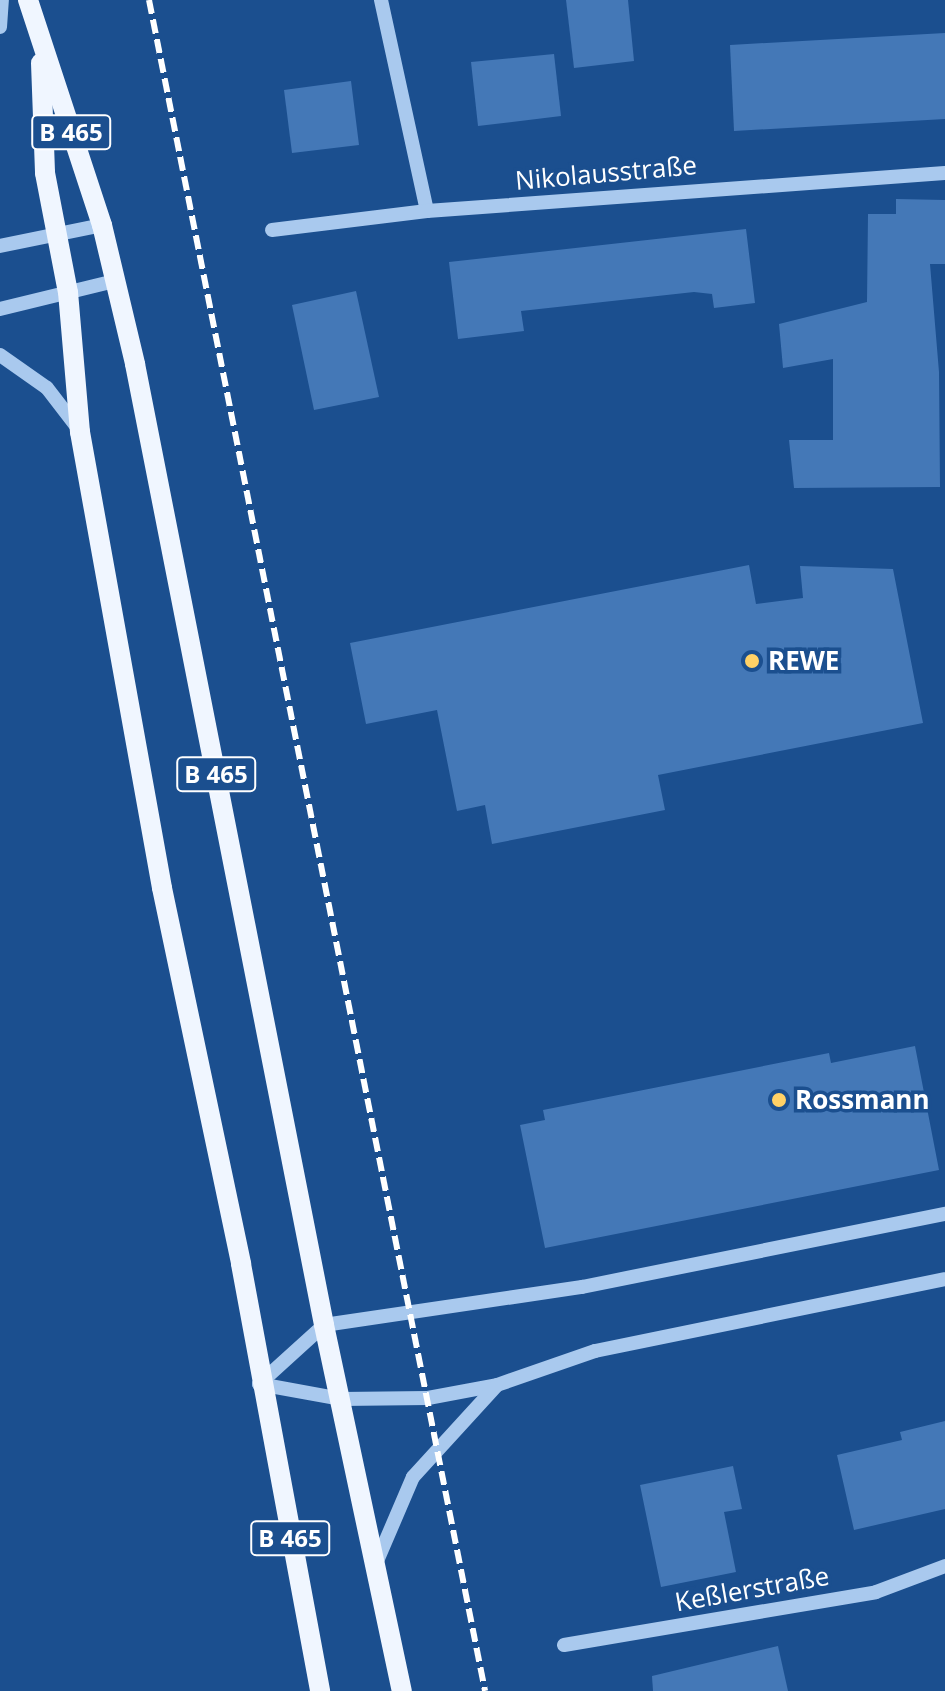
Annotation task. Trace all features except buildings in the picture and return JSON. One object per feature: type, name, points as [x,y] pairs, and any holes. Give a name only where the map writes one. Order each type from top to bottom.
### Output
[{"type":"main road","name":"B 465","points":[[28,0],[102,225],[115,281],[324,1325],[377,1561],[402,1691]]},
{"type":"main road","name":"B 465","points":[[40,39],[45,173],[68,292],[80,432],[162,888],[241,1264],[259,1384],[320,1691]]},
{"type":"street","points":[[0,27],[2,0]]},
{"type":"street","points":[[381,0],[427,211]]},
{"type":"street","name":"Nikolausstraße","points":[[272,230],[427,211],[945,173]]},
{"type":"street","points":[[0,246],[102,225]]},
{"type":"street","points":[[0,309],[115,281]]},
{"type":"street","points":[[0,355],[47,388],[80,432]]},
{"type":"street","points":[[259,1384],[324,1325],[582,1287],[945,1214]]},
{"type":"street","points":[[259,1384],[341,1399],[428,1398],[497,1385],[595,1351],[945,1279]]},
{"type":"street","points":[[377,1561],[413,1477],[497,1385]]},
{"type":"street","name":"Keßlerstraße","points":[[564,1645],[876,1592],[945,1566]]},
{"type":"railway","points":[[149,0],[485,1691]]},
{"type":"place","name":"REWE","points":[[752,661]]},
{"type":"place","name":"Rossmann","points":[[779,1100]]}]
